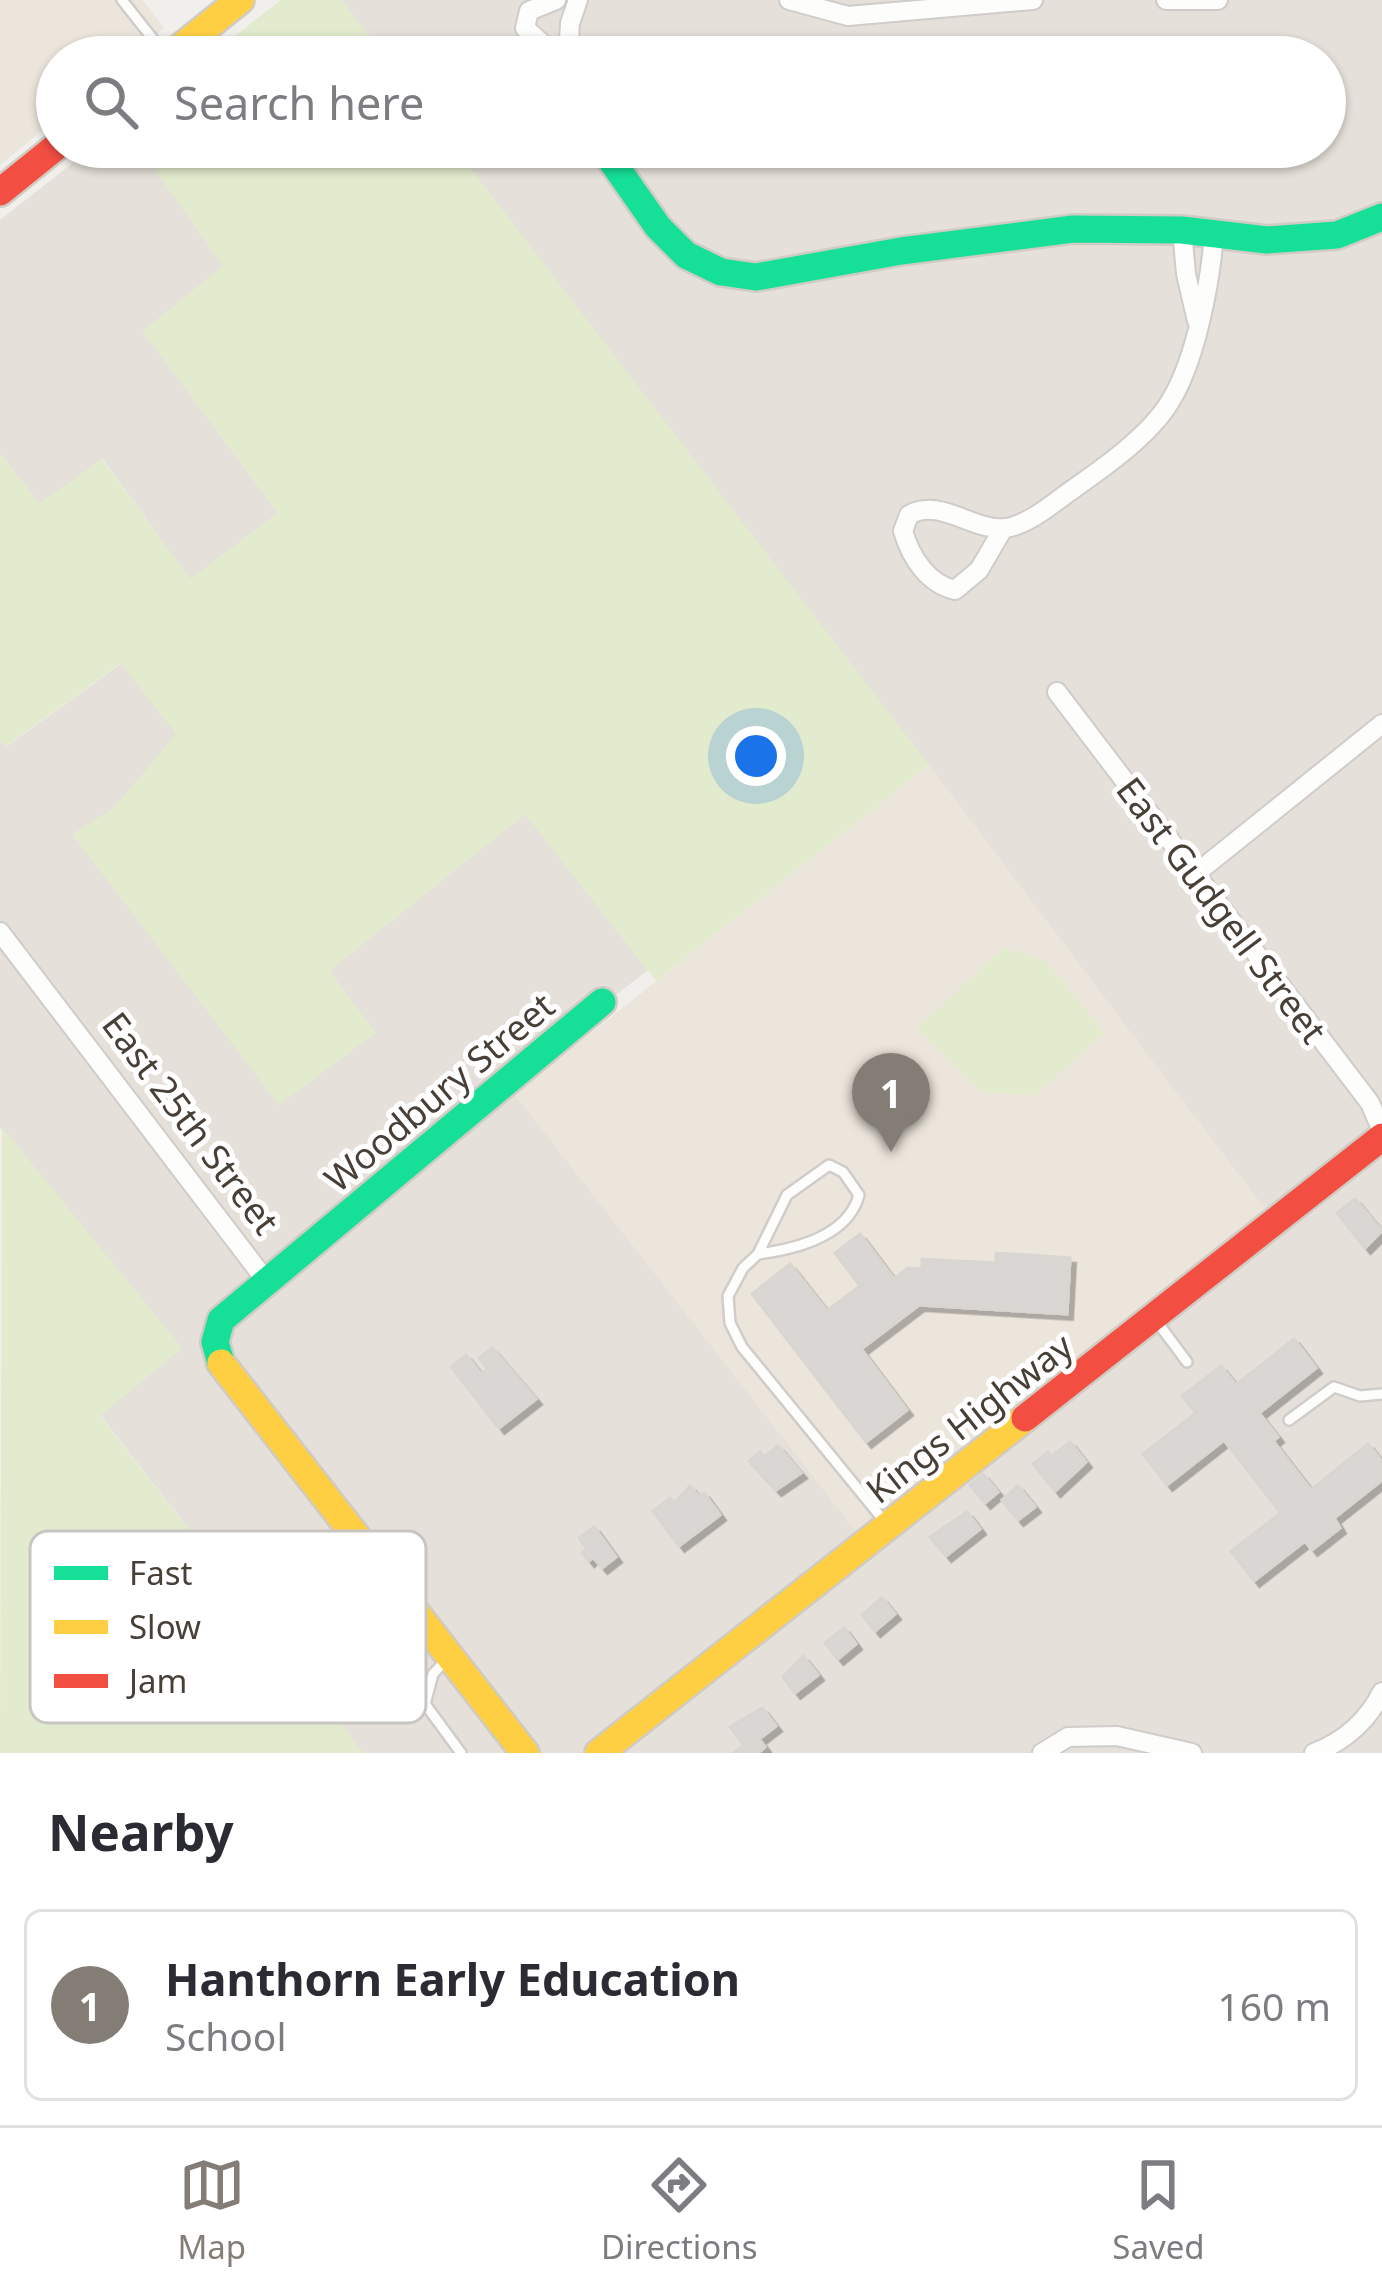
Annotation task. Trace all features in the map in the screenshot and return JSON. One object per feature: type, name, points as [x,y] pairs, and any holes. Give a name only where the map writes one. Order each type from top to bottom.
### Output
[{"type":"street","points":[[195,36],[240,0]]},
{"type":"street","points":[[534,36],[525,28],[529,11],[556,0]]},
{"type":"street","points":[[569,36],[578,0]]},
{"type":"street","points":[[789,0],[848,16],[1034,0]]},
{"type":"street","points":[[1166,0],[1218,0]]},
{"type":"street","points":[[2,187],[36,162]]},
{"type":"street","points":[[617,168],[658,227],[686,255],[721,272],[756,277],[901,251],[1073,230],[1182,230],[1267,240],[1336,235],[1382,218]]},
{"type":"street","points":[[1182,230],[1197,321]]},
{"type":"street","points":[[1003,529],[923,508],[909,515],[903,531],[936,586],[955,590],[979,570],[1003,529],[1032,517],[1108,465],[1169,404],[1180,381],[1211,278],[1214,232]]},
{"type":"street","name":"East Gudgell Street","points":[[1057,692],[1370,1103],[1382,1134]]},
{"type":"street","points":[[1194,875],[1382,724]]},
{"type":"street","name":"East 25th Street","points":[[0,932],[267,1282],[221,1320],[215,1342],[220,1362],[352,1531]]},
{"type":"street","name":"Woodbury Street","points":[[267,1282],[602,1003]]},
{"type":"street","name":"Kings Highway","points":[[599,1753],[1382,1134]]},
{"type":"street","name":"East 25th Street","points":[[426,1626],[525,1753]]},
{"type":"street","points":[[1314,1753],[1336,1744],[1360,1725],[1382,1692]]},
{"type":"street","points":[[1042,1753],[1068,1737],[1117,1736],[1192,1753]]},
{"type":"lane","points":[[122,0],[151,36]]},
{"type":"lane","points":[[758,1254],[812,1243],[855,1211],[859,1195],[852,1182],[830,1165],[787,1195],[758,1254],[743,1268],[728,1296],[730,1323],[889,1526]]},
{"type":"lane","points":[[1155,1318],[1187,1362]]},
{"type":"lane","points":[[1289,1420],[1334,1387],[1360,1396],[1382,1394]]},
{"type":"lane","points":[[426,1700],[433,1674],[450,1657]]},
{"type":"lane","points":[[426,1705],[460,1753]]},
{"type":"shaded area","points":[[0,0],[143,0],[164,28],[155,36],[36,36],[36,135],[0,165]]},
{"type":"shaded area","points":[[341,0],[1382,0],[1382,1753],[616,1753],[1280,1229],[470,168],[1346,168],[1346,36],[369,36]]},
{"type":"shaded area","points":[[66,168],[154,168],[224,266],[143,331],[278,513],[190,580],[103,459],[39,504],[0,453],[0,220]]},
{"type":"shaded area","points":[[122,663],[177,734],[114,808],[73,834],[375,1033],[329,971],[526,813],[648,970],[505,1081],[856,1531],[851,1543],[583,1753],[363,1753],[340,1723],[426,1723],[426,1531],[190,1531],[100,1415],[182,1348],[0,1128],[0,740],[6,747]]},
{"type":"shaded area","points":[[929,765],[1266,1211],[856,1531],[514,1094]]},
{"type":"green space","points":[[281,0],[341,0],[369,36],[235,36]]},
{"type":"green space","points":[[154,168],[470,168],[929,765],[656,981],[525,814],[329,971],[376,1033],[279,1105],[72,834],[114,808],[176,734],[121,663],[5,747],[0,740],[0,453],[39,504],[102,459],[190,579],[278,513],[143,331],[223,266]]},
{"type":"green space","points":[[1003,948],[1045,960],[1104,1033],[1035,1095],[981,1092],[917,1029]]},
{"type":"green space","points":[[2,1127],[182,1348],[100,1416],[190,1531],[30,1531],[30,1723],[340,1723],[363,1753],[0,1753]]},
{"type":"building","points":[[1355,1199],[1382,1231],[1365,1248],[1337,1213]]},
{"type":"building","points":[[860,1234],[894,1279],[908,1268],[922,1269],[922,1259],[996,1263],[996,1253],[1070,1258],[1067,1314],[919,1305],[861,1349],[907,1410],[866,1442],[752,1294],[790,1264],[827,1311],[860,1286],[835,1253]]},
{"type":"building","points":[[1294,1339],[1316,1368],[1259,1413],[1278,1437],[1273,1441],[1311,1490],[1368,1444],[1382,1462],[1382,1480],[1334,1518],[1340,1528],[1312,1550],[1305,1541],[1254,1581],[1231,1551],[1281,1513],[1224,1440],[1167,1485],[1143,1454],[1196,1413],[1182,1396],[1221,1366],[1236,1385]]},
{"type":"building","points":[[492,1348],[536,1399],[499,1428],[451,1367],[466,1355],[481,1374],[488,1369],[479,1358]]},
{"type":"building","points":[[1070,1442],[1086,1462],[1055,1491],[1033,1464]]},
{"type":"building","points":[[778,1446],[801,1473],[776,1490],[749,1461]]},
{"type":"building","points":[[983,1474],[998,1492],[985,1503],[970,1485]]},
{"type":"building","points":[[690,1486],[699,1497],[704,1493],[720,1515],[679,1546],[653,1511],[670,1498],[674,1503]]},
{"type":"building","points":[[1018,1486],[1035,1507],[1018,1520],[1002,1500]]},
{"type":"building","points":[[967,1512],[980,1529],[946,1556],[930,1537]]},
{"type":"building","points":[[594,1527],[616,1557],[602,1568],[582,1553],[587,1549],[579,1538]]},
{"type":"building","points":[[882,1598],[895,1614],[875,1631],[862,1615]]},
{"type":"building","points":[[844,1628],[856,1644],[838,1659],[825,1643]]},
{"type":"building","points":[[803,1656],[818,1675],[795,1693],[783,1677]]},
{"type":"building","points":[[762,1708],[776,1726],[759,1739],[765,1747],[758,1753],[734,1753],[744,1745],[730,1727]]},
{"type":"traffic: fast","points":[[617,168],[658,227],[686,255],[721,272],[756,277],[901,251],[1073,229],[1182,230],[1267,240],[1337,235],[1382,217]]},
{"type":"traffic: fast","points":[[221,1363],[215,1342],[221,1320],[602,1002]]},
{"type":"traffic: slow","points":[[195,36],[240,0]]},
{"type":"traffic: slow","points":[[221,1363],[352,1531]]},
{"type":"traffic: slow","points":[[599,1753],[1025,1418]]},
{"type":"traffic: slow","points":[[426,1626],[525,1753]]},
{"type":"traffic: jam","points":[[0,192],[36,163]]},
{"type":"traffic: jam","points":[[1025,1418],[1382,1137]]},
{"type":"place","name":"Hanthorn Early Education","points":[[891,1152]]}]
